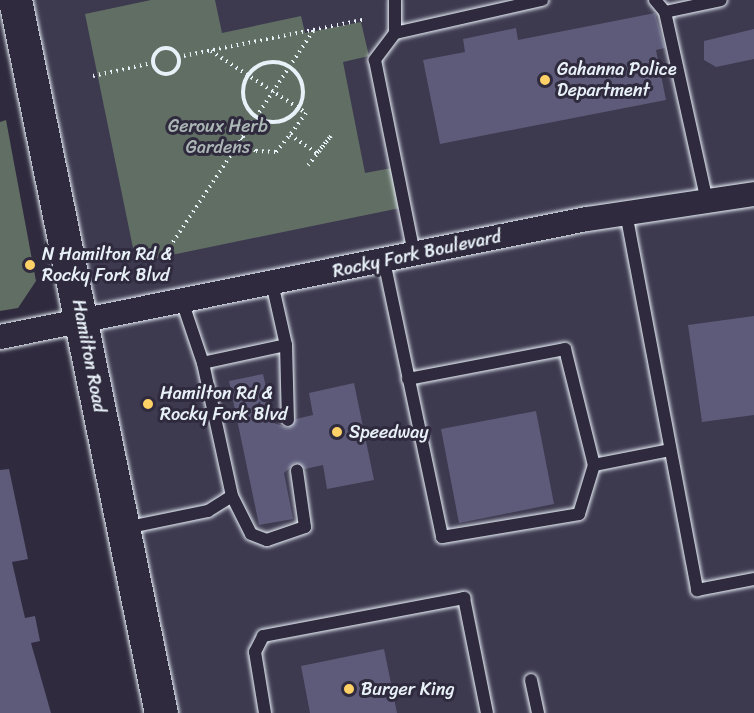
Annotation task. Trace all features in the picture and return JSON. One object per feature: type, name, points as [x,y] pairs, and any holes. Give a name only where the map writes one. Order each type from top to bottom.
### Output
[{"type":"main road","name":"Hamilton Road","points":[[15,0],[161,713]]},
{"type":"street","name":"Rocky Fork Boulevard","points":[[0,337],[626,213],[754,194]]},
{"type":"lane","points":[[395,0],[395,33],[375,60],[414,254]]},
{"type":"lane","points":[[395,33],[542,0]]},
{"type":"lane","points":[[655,0],[665,12],[707,201]]},
{"type":"lane","points":[[665,12],[721,0]]},
{"type":"lane","points":[[626,213],[697,590],[754,579]]},
{"type":"lane","points":[[384,261],[408,379],[442,537],[579,514],[594,465],[565,349],[408,379]]},
{"type":"lane","points":[[272,283],[286,345],[288,420]]},
{"type":"lane","points":[[182,301],[203,363],[232,496],[251,534],[267,540],[300,533],[307,519],[297,471]]},
{"type":"lane","points":[[203,363],[286,345]]},
{"type":"lane","points":[[594,465],[670,450]]},
{"type":"lane","points":[[124,528],[208,511],[232,496]]},
{"type":"lane","points":[[265,713],[255,652],[263,636],[464,598],[487,713]]},
{"type":"lane","points":[[531,680],[538,713]]},
{"type":"path","points":[[93,76],[152,63],[164,48],[178,57],[362,20]]},
{"type":"path","points":[[163,256],[314,30]]},
{"type":"path","points":[[211,51],[306,113],[276,152],[256,151],[241,138]]},
{"type":"path","points":[[152,63],[157,71],[169,74],[178,57]]},
{"type":"path","points":[[271,63],[289,67],[302,84],[298,108],[278,122],[256,117],[243,97],[248,75],[271,63]]},
{"type":"path","points":[[290,135],[317,153],[331,136],[308,165]]},
{"type":"shaded area","points":[[9,0],[754,0],[754,713],[150,713]]},
{"type":"green space","name":"Geroux Herb Gardens","points":[[151,0],[215,0],[222,33],[301,16],[305,33],[361,22],[369,56],[343,62],[365,173],[397,167],[405,207],[152,259],[133,248],[85,14]]},
{"type":"green space","points":[[6,120],[36,281],[18,308],[0,311],[0,122]]},
{"type":"building","name":"Gahanna Police Department","points":[[655,13],[665,48],[656,50],[666,100],[440,144],[423,60],[465,52],[463,39],[516,28],[518,40]]},
{"type":"building","points":[[754,29],[754,59],[716,67],[704,60],[704,41]]},
{"type":"building","points":[[754,316],[754,415],[702,422],[688,325]]},
{"type":"building","points":[[263,374],[274,423],[288,428],[296,419],[313,415],[309,393],[354,383],[374,480],[327,489],[323,465],[305,469],[295,463],[284,473],[293,519],[259,525],[229,381]]},
{"type":"building","points":[[536,411],[554,504],[459,523],[441,429]]},
{"type":"building","points":[[9,469],[28,559],[12,562],[25,618],[35,616],[40,641],[31,643],[51,713],[0,713],[0,470]]},
{"type":"building","name":"Burger King","points":[[384,649],[397,713],[310,713],[301,666]]},
{"type":"place","name":"Gahanna Police Department","points":[[545,80]]},
{"type":"place","name":"N Hamilton Rd & Rocky Fork Blvd","points":[[30,265]]},
{"type":"place","name":"Hamilton Rd & Rocky Fork Blvd","points":[[148,404]]},
{"type":"place","name":"Speedway","points":[[337,432]]},
{"type":"place","name":"Burger King","points":[[349,689]]}]
